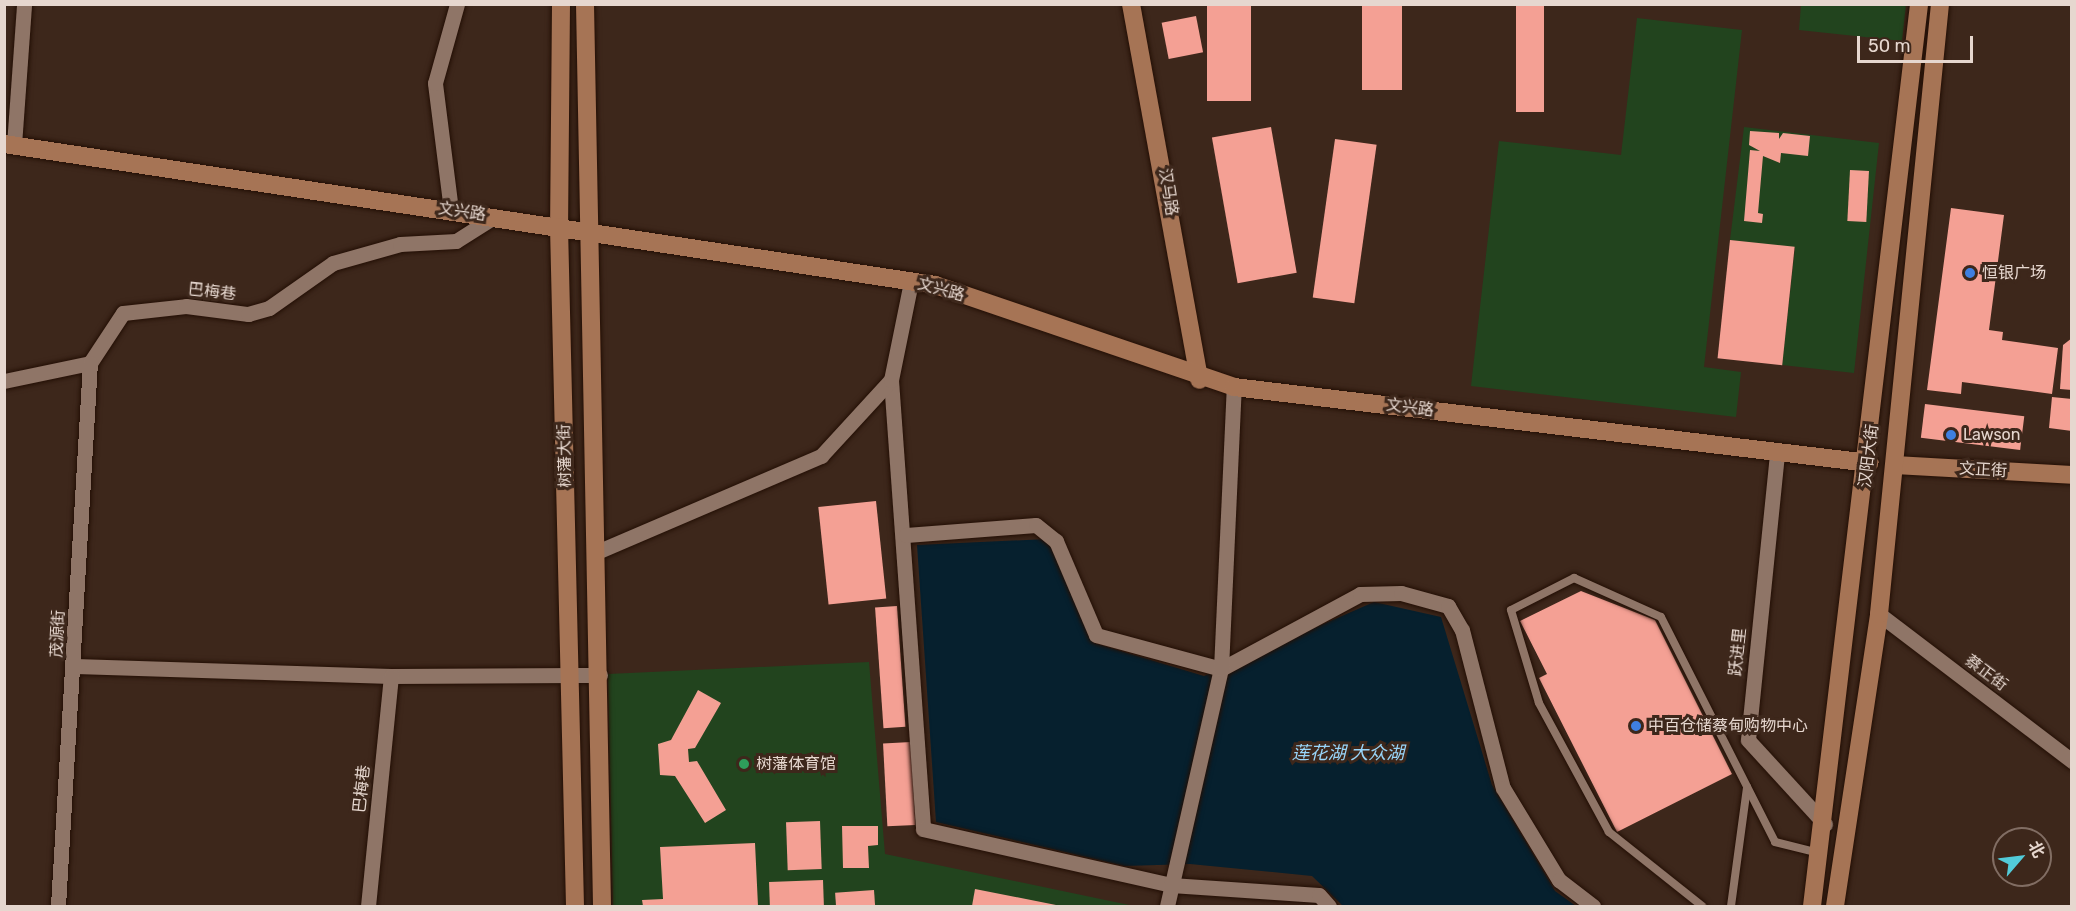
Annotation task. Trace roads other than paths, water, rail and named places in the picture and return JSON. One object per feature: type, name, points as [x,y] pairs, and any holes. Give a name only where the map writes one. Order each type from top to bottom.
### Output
[{"type":"street","points":[[9,145],[24,4]]},
{"type":"street","points":[[451,210],[435,83],[457,4]]},
{"type":"street","name":"树藩大街","points":[[561,4],[559,226],[575,906]]},
{"type":"street","name":"树藩大街","points":[[585,4],[600,675],[602,906]]},
{"type":"street","name":"汉马路","points":[[1131,4],[1199,380]]},
{"type":"street","name":"汉阳大街","points":[[1812,906],[1825,824],[1869,463],[1919,4]]},
{"type":"street","name":"汉阳大街","points":[[1835,906],[1879,614],[1940,4]]},
{"type":"street","name":"文兴路","points":[[9,145],[559,226],[935,285],[1199,380],[1234,387],[1777,454],[1869,463]]},
{"type":"street","name":"巴梅巷","points":[[90,363],[123,313],[186,306],[248,314],[269,308],[333,263],[400,244],[456,241],[494,217]]},
{"type":"street","points":[[911,282],[891,380],[906,535],[923,829],[1171,885],[1319,896],[1329,906]]},
{"type":"street","points":[[4,381],[90,363]]},
{"type":"street","name":"茂源街","points":[[58,906],[75,666],[90,363]]},
{"type":"street","points":[[597,552],[821,456],[891,380]]},
{"type":"street","points":[[1167,906],[1221,669],[1234,387]]},
{"type":"street","name":"跃进里","points":[[1777,454],[1748,740],[1825,824]]},
{"type":"street","name":"文正街","points":[[1895,465],[2072,475]]},
{"type":"street","points":[[906,535],[1036,525],[1056,541],[1096,635],[1221,669],[1360,594],[1401,593],[1448,606],[1462,630],[1503,788],[1559,880],[1593,906]]},
{"type":"street","name":"蔡正街","points":[[1879,614],[2072,761]]},
{"type":"street","points":[[75,666],[391,676],[600,675]]},
{"type":"street","name":"巴梅巷","points":[[368,906],[391,676]]},
{"type":"lane","points":[[1702,906],[1609,832],[1539,703],[1511,610],[1574,578],[1661,617],[1775,842],[1821,854]]},
{"type":"lane","points":[[1731,906],[1747,786]]},
{"type":"water","name":"莲花湖 大众湖","points":[[1048,539],[1094,643],[1204,676],[1374,602],[1441,617],[1492,785],[1555,891],[1576,906],[1343,906],[1312,876],[1190,864],[1125,866],[936,822],[917,545]]},
{"type":"place","name":"恒银广场","points":[[1970,273]]},
{"type":"place","name":"Lawson","points":[[1951,435]]},
{"type":"place","name":"中百仓储蔡甸购物中心","points":[[1636,726]]},
{"type":"place","name":"树藩体育馆","points":[[744,764]]}]
